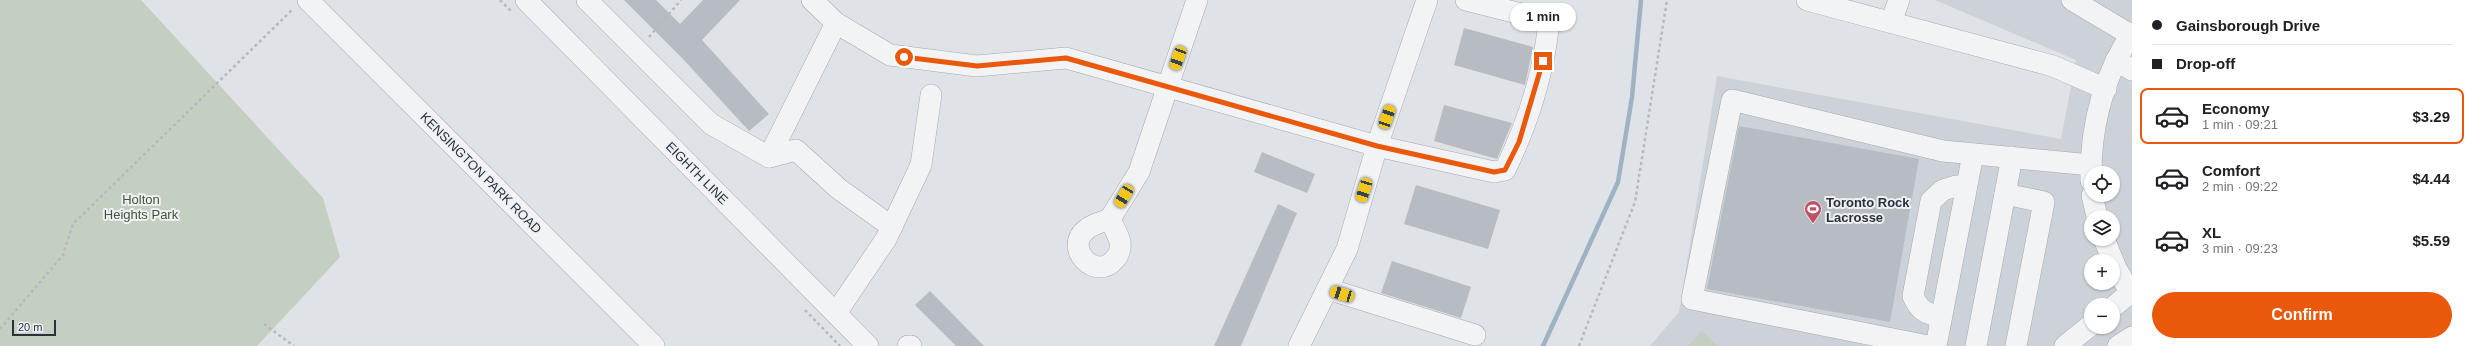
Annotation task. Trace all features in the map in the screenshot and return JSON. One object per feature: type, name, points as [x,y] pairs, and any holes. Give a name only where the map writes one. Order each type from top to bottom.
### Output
[{"type":"street","name":"EIGHTH LINE","points":[[526,0],[868,346]]},
{"type":"street","points":[[587,0],[711,124],[769,157],[796,150],[839,188],[892,227]]},
{"type":"street","points":[[812,0],[836,24],[890,55],[977,66],[1066,58],[1167,85],[1377,146],[1494,172],[1505,170],[1519,142],[1547,48],[1549,21],[1466,0]]},
{"type":"street","points":[[1110,219],[1139,172],[1167,85],[1197,0]]},
{"type":"street","points":[[1299,346],[1347,249],[1377,146],[1427,0]]},
{"type":"street","points":[[1891,22],[1899,0]]},
{"type":"street","points":[[2072,0],[2131,34],[2124,65],[2106,89],[2096,117],[2092,166]]},
{"type":"street","points":[[1812,1],[1857,6],[1891,22],[2052,66],[2106,89]]},
{"type":"street","name":"KENSINGTON PARK ROAD","points":[[303,3],[654,346]]},
{"type":"street","points":[[769,157],[836,24]]},
{"type":"street","points":[[836,313],[886,239],[921,166],[931,95]]},
{"type":"street","points":[[1928,346],[1692,299],[1732,100],[1943,151],[2012,157],[2084,172]]},
{"type":"street","points":[[1936,346],[1973,154]]},
{"type":"street","points":[[1976,346],[2012,157]]},
{"type":"street","points":[[1941,317],[1928,314],[1918,307],[1913,296],[1931,201],[1943,190],[1956,186],[1966,188]]},
{"type":"street","points":[[2005,194],[2044,202],[2016,346]]},
{"type":"street","points":[[2107,246],[2116,268],[2131,294],[2120,302]]},
{"type":"street","points":[[1328,289],[1475,335]]},
{"type":"street","points":[[2066,346],[2084,331]]},
{"type":"street","points":[[2118,346],[2132,337]]},
{"type":"path","points":[[637,51],[681,0]]},
{"type":"path","points":[[1579,346],[1635,202],[1667,0]]},
{"type":"path","points":[[0,329],[63,255],[73,224],[303,3]]},
{"type":"path","points":[[264,324],[294,346]]},
{"type":"shaded area","points":[[1935,0],[2132,0],[2132,346],[1650,346],[1679,312],[1717,76],[2061,139],[2076,60]]},
{"type":"green space","name":"Holton Heights Park","points":[[0,0],[141,0],[323,198],[340,257],[257,346],[0,346]]},
{"type":"green space","points":[[1702,331],[1718,346],[1688,346]]},
{"type":"building","points":[[624,0],[656,0],[680,24],[703,0],[740,0],[702,40],[769,114],[749,131],[683,59]]},
{"type":"building","points":[[1464,28],[1533,47],[1525,85],[1454,65]]},
{"type":"building","points":[[1444,105],[1512,123],[1497,159],[1434,141]]},
{"type":"building","name":"Toronto Rock Lacrosse","points":[[1739,126],[1919,159],[1890,322],[1707,289]]},
{"type":"building","points":[[1262,152],[1315,174],[1307,193],[1254,172]]},
{"type":"building","points":[[1416,185],[1500,210],[1488,249],[1404,224]]},
{"type":"building","points":[[1278,204],[1297,213],[1241,346],[1214,346]]},
{"type":"building","points":[[1392,261],[1471,287],[1461,318],[1381,293]]},
{"type":"building","points":[[930,291],[984,346],[956,346],[915,305]]},
{"type":"waterway","points":[[1543,346],[1618,182],[1632,97],[1641,0]]},
{"type":"place","name":"Toronto Rock Lacrosse","points":[[1813,224]]},
{"type":"route","points":[[904,57],[977,66],[1066,58],[1167,85],[1353,140],[1494,172],[1505,170],[1519,142],[1543,61]]}]
